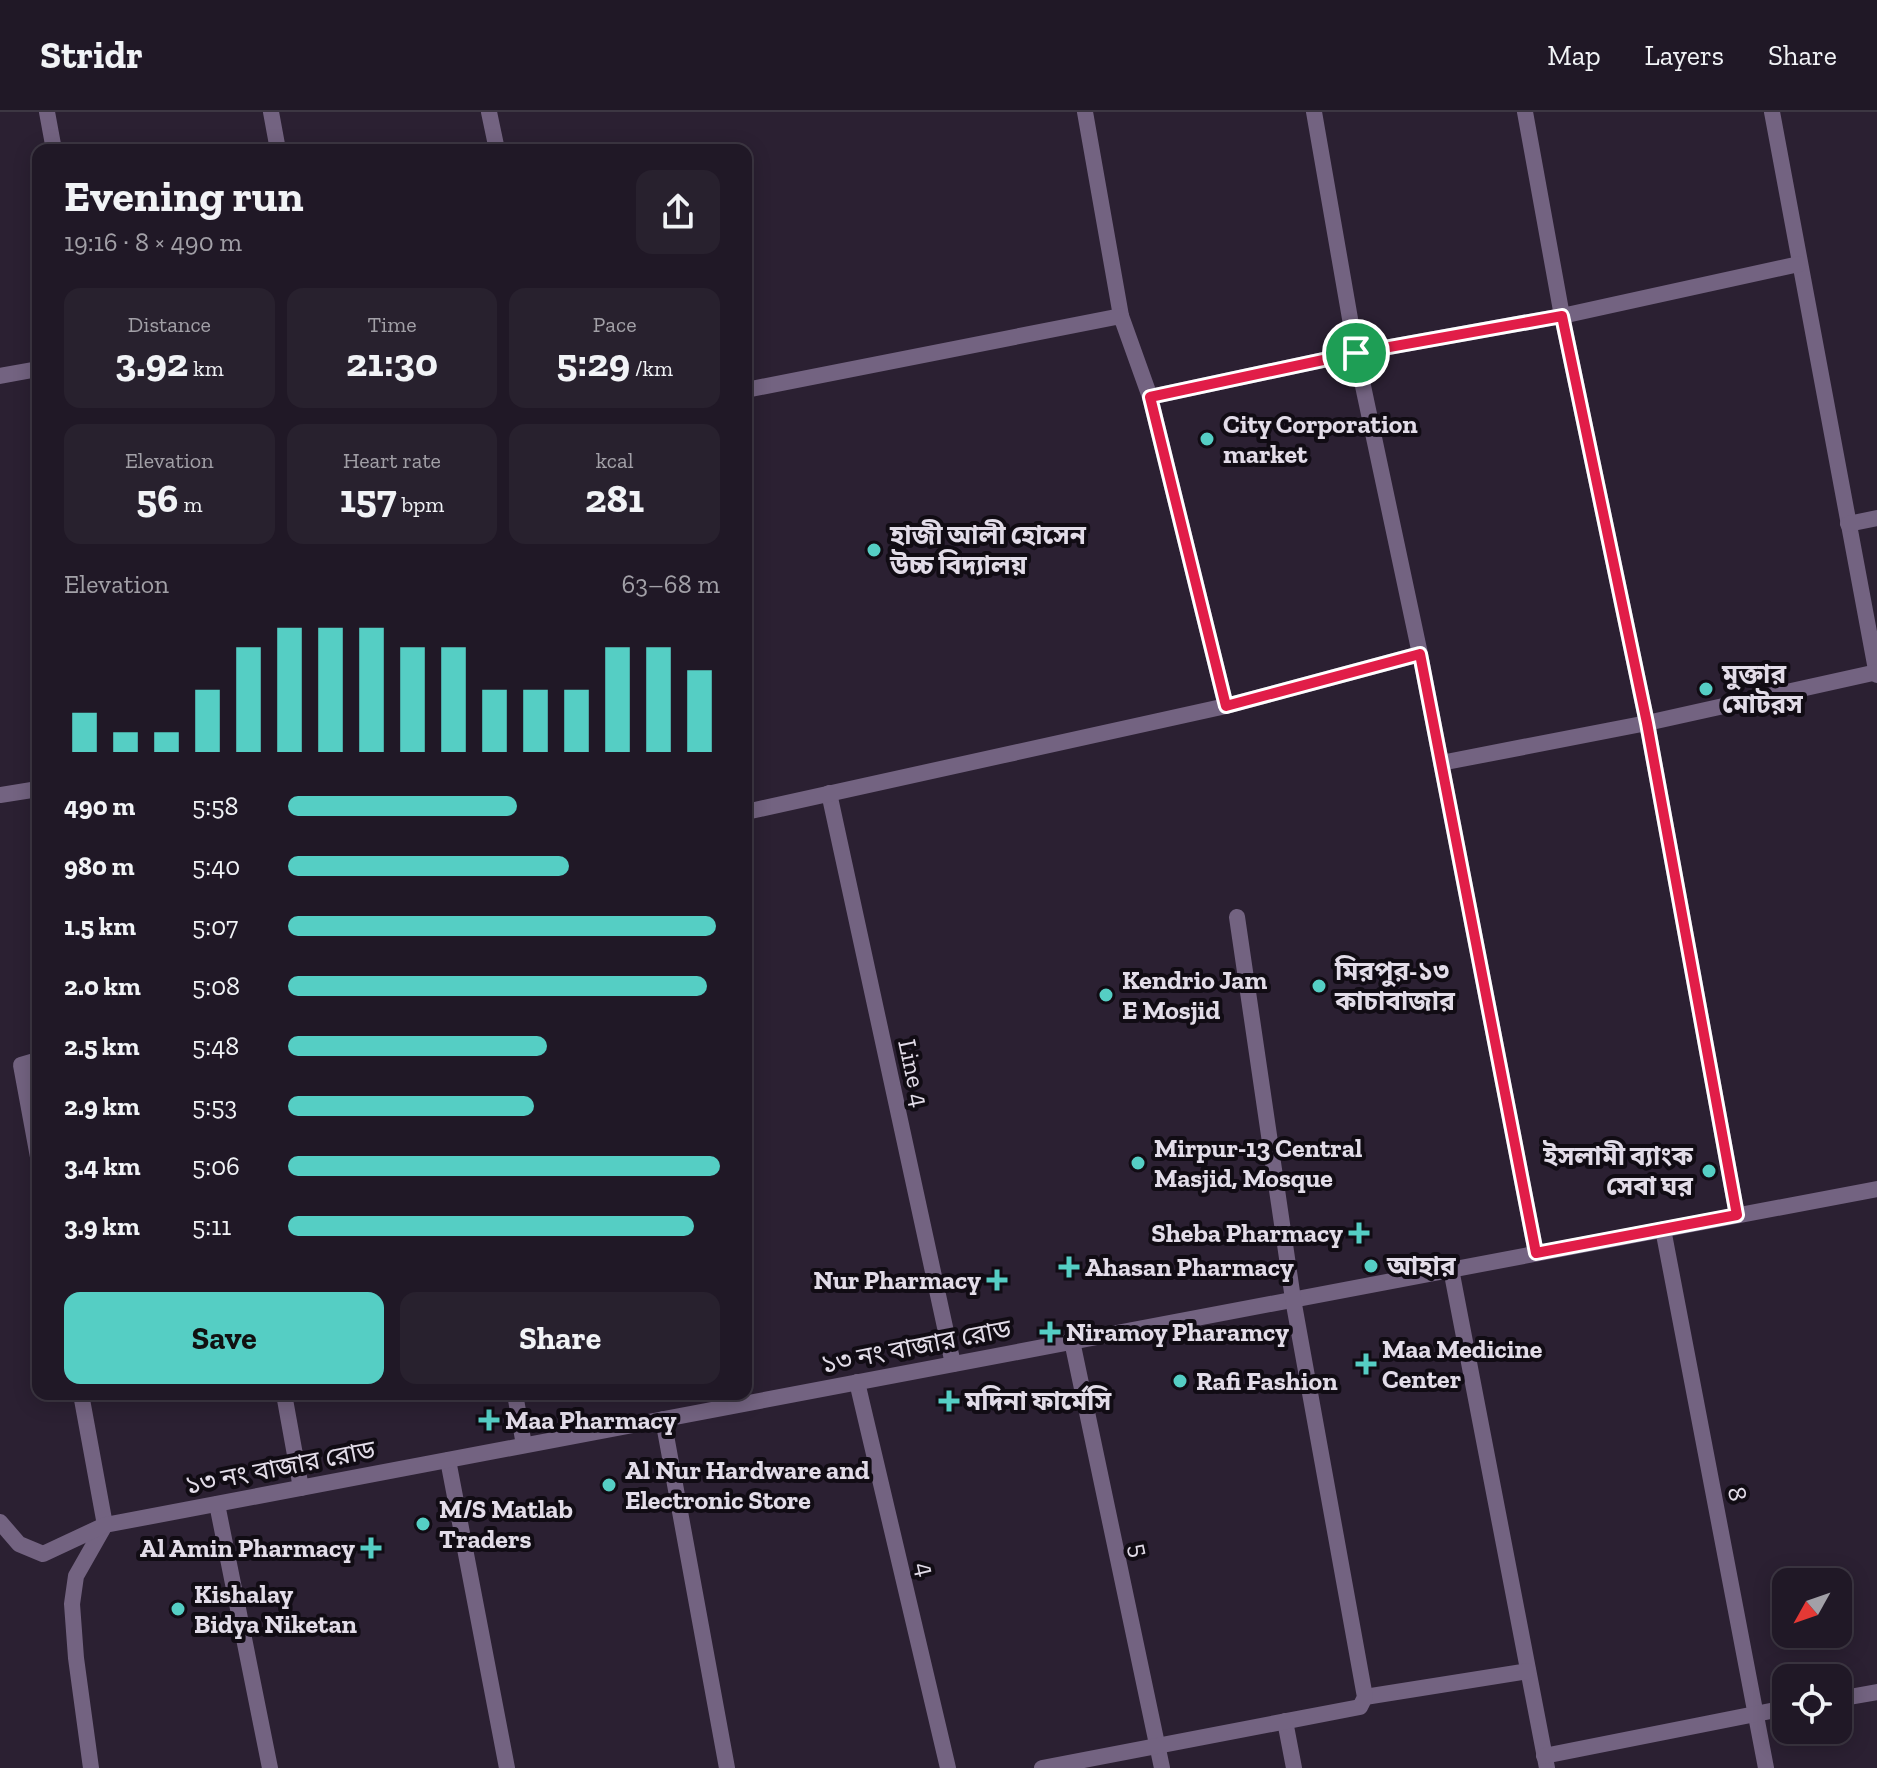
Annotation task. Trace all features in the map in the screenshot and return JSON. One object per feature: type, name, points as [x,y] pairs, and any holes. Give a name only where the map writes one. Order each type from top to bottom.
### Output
[{"type":"street","points":[[47,112],[53,144]]},
{"type":"street","points":[[271,112],[277,144]]},
{"type":"street","points":[[489,112],[496,144]]},
{"type":"street","points":[[1085,112],[1121,316],[1150,397],[1226,706]]},
{"type":"street","points":[[1314,112],[1356,353],[1420,654],[1536,1253]]},
{"type":"street","points":[[1525,112],[1562,316],[1647,723],[1737,1215]]},
{"type":"street","points":[[1441,763],[1647,723],[1877,673],[1772,112]]},
{"type":"street","points":[[1150,397],[1356,353],[1562,316],[1799,264]]},
{"type":"street","points":[[752,389],[1121,316]]},
{"type":"street","points":[[0,376],[32,370]]},
{"type":"street","points":[[1848,524],[1877,518]]},
{"type":"street","points":[[752,811],[1226,706],[1420,654]]},
{"type":"street","points":[[0,795],[32,790]]},
{"type":"street","name":"Line 4","points":[[829,793],[953,1364]]},
{"type":"street","points":[[1042,1768],[1360,1707],[1365,1697],[1293,1299],[1237,917]]},
{"type":"street","points":[[32,1062],[21,1065],[32,1125]]},
{"type":"street","name":"১৩ নং বাজার রোড","points":[[752,1397],[857,1382],[1877,1189]]},
{"type":"street","name":"8","points":[[1663,1229],[1766,1768]]},
{"type":"street","points":[[1451,1269],[1546,1762],[1772,1710]]},
{"type":"street","name":"5","points":[[1072,1341],[1162,1768]]},
{"type":"street","name":"4","points":[[857,1382],[948,1768]]},
{"type":"street","points":[[82,1400],[105,1525],[76,1576],[72,1604],[91,1768]]},
{"type":"street","points":[[285,1400],[301,1488]]},
{"type":"street","points":[[516,1400],[524,1445]]},
{"type":"street","name":"১৩ নং বাজার রোড","points":[[0,1522],[19,1544],[43,1554],[105,1525],[663,1419],[737,1400]]},
{"type":"street","points":[[663,1419],[727,1768]]},
{"type":"street","points":[[448,1460],[507,1768]]},
{"type":"street","points":[[217,1504],[270,1768]]},
{"type":"street","points":[[1365,1697],[1528,1671]]},
{"type":"street","points":[[1852,1696],[1877,1692]]},
{"type":"street","points":[[1285,1721],[1294,1768]]},
{"type":"place","name":"City Corporation market","points":[[1207,439]]},
{"type":"place","name":"হাজী আলী হোসেন উচ্চ বিদ্যালয়","points":[[874,550]]},
{"type":"place","name":"মুক্তার মোটরস","points":[[1706,689]]},
{"type":"place","name":"মিরপুর-১৩ কাচাবাজার","points":[[1319,986]]},
{"type":"place","name":"Kendrio Jam E Mosjid","points":[[1106,995]]},
{"type":"place","name":"Mirpur-13 Central Masjid, Mosque","points":[[1138,1163]]},
{"type":"place","name":"ইসলামী ব্যাংক সেবা ঘর","points":[[1709,1171]]},
{"type":"place","name":"Sheba Pharmacy","points":[[1359,1233]]},
{"type":"place","name":"আহার","points":[[1371,1266]]},
{"type":"place","name":"Ahasan Pharmacy","points":[[1069,1267]]},
{"type":"place","name":"Nur Pharmacy","points":[[997,1280]]},
{"type":"place","name":"Niramoy Pharamcy","points":[[1050,1332]]},
{"type":"place","name":"Maa Medicine Center","points":[[1366,1364]]},
{"type":"place","name":"Rafi Fashion","points":[[1180,1381]]},
{"type":"place","name":"মদিনা ফার্মেসি","points":[[949,1401]]},
{"type":"place","name":"Maa Pharmacy","points":[[489,1420]]},
{"type":"place","name":"Al Nur Hardware and Electronic Store","points":[[609,1485]]},
{"type":"place","name":"M/S Matlab Traders","points":[[423,1524]]},
{"type":"place","name":"Al Amin Pharmacy","points":[[371,1548]]},
{"type":"place","name":"Kishalay Bidya Niketan","points":[[178,1609]]},
{"type":"route","points":[[1562,316],[1647,723],[1737,1215],[1536,1253],[1420,654],[1226,706],[1150,397],[1356,353],[1562,316]]}]
